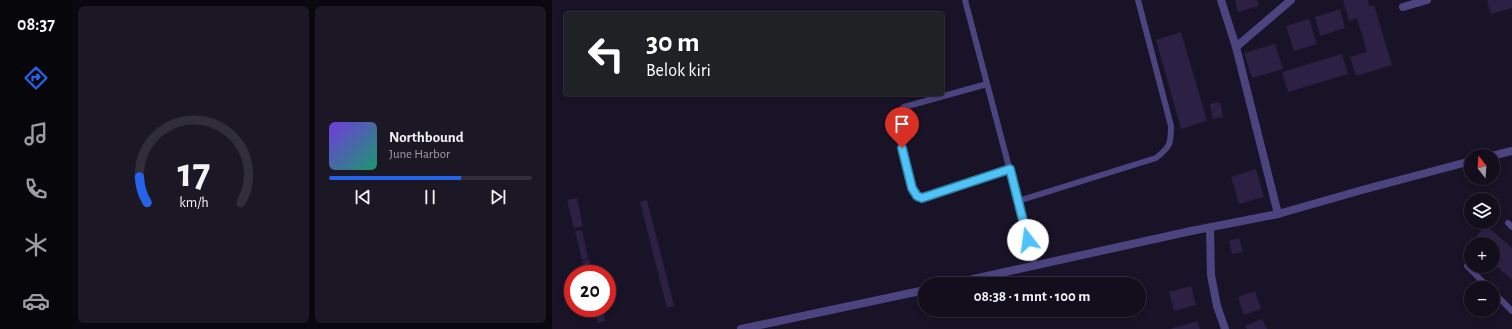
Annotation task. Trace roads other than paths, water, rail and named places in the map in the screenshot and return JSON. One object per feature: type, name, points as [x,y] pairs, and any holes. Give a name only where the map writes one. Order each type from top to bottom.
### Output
[{"type":"street","points":[[1221,0],[1236,47],[1278,214]]},
{"type":"street","points":[[1236,47],[1291,0]]},
{"type":"street","points":[[1403,7],[1427,0]]},
{"type":"street","points":[[1500,154],[1512,151]]},
{"type":"street","points":[[984,277],[1278,214],[1464,163]]},
{"type":"street","points":[[1210,228],[1210,275],[1217,306],[1225,329]]},
{"type":"street","points":[[741,329],[918,291]]},
{"type":"lane","points":[[965,0],[1035,266]]},
{"type":"lane","points":[[1018,201],[1156,158],[1167,149],[1171,138],[1171,126],[1138,0]]},
{"type":"lane","points":[[987,84],[898,111],[895,115],[895,121],[910,181],[917,196],[926,198],[1010,169]]},
{"type":"lane","points":[[1474,273],[1482,281]]},
{"type":"lane","points":[[1500,299],[1512,311]]}]
